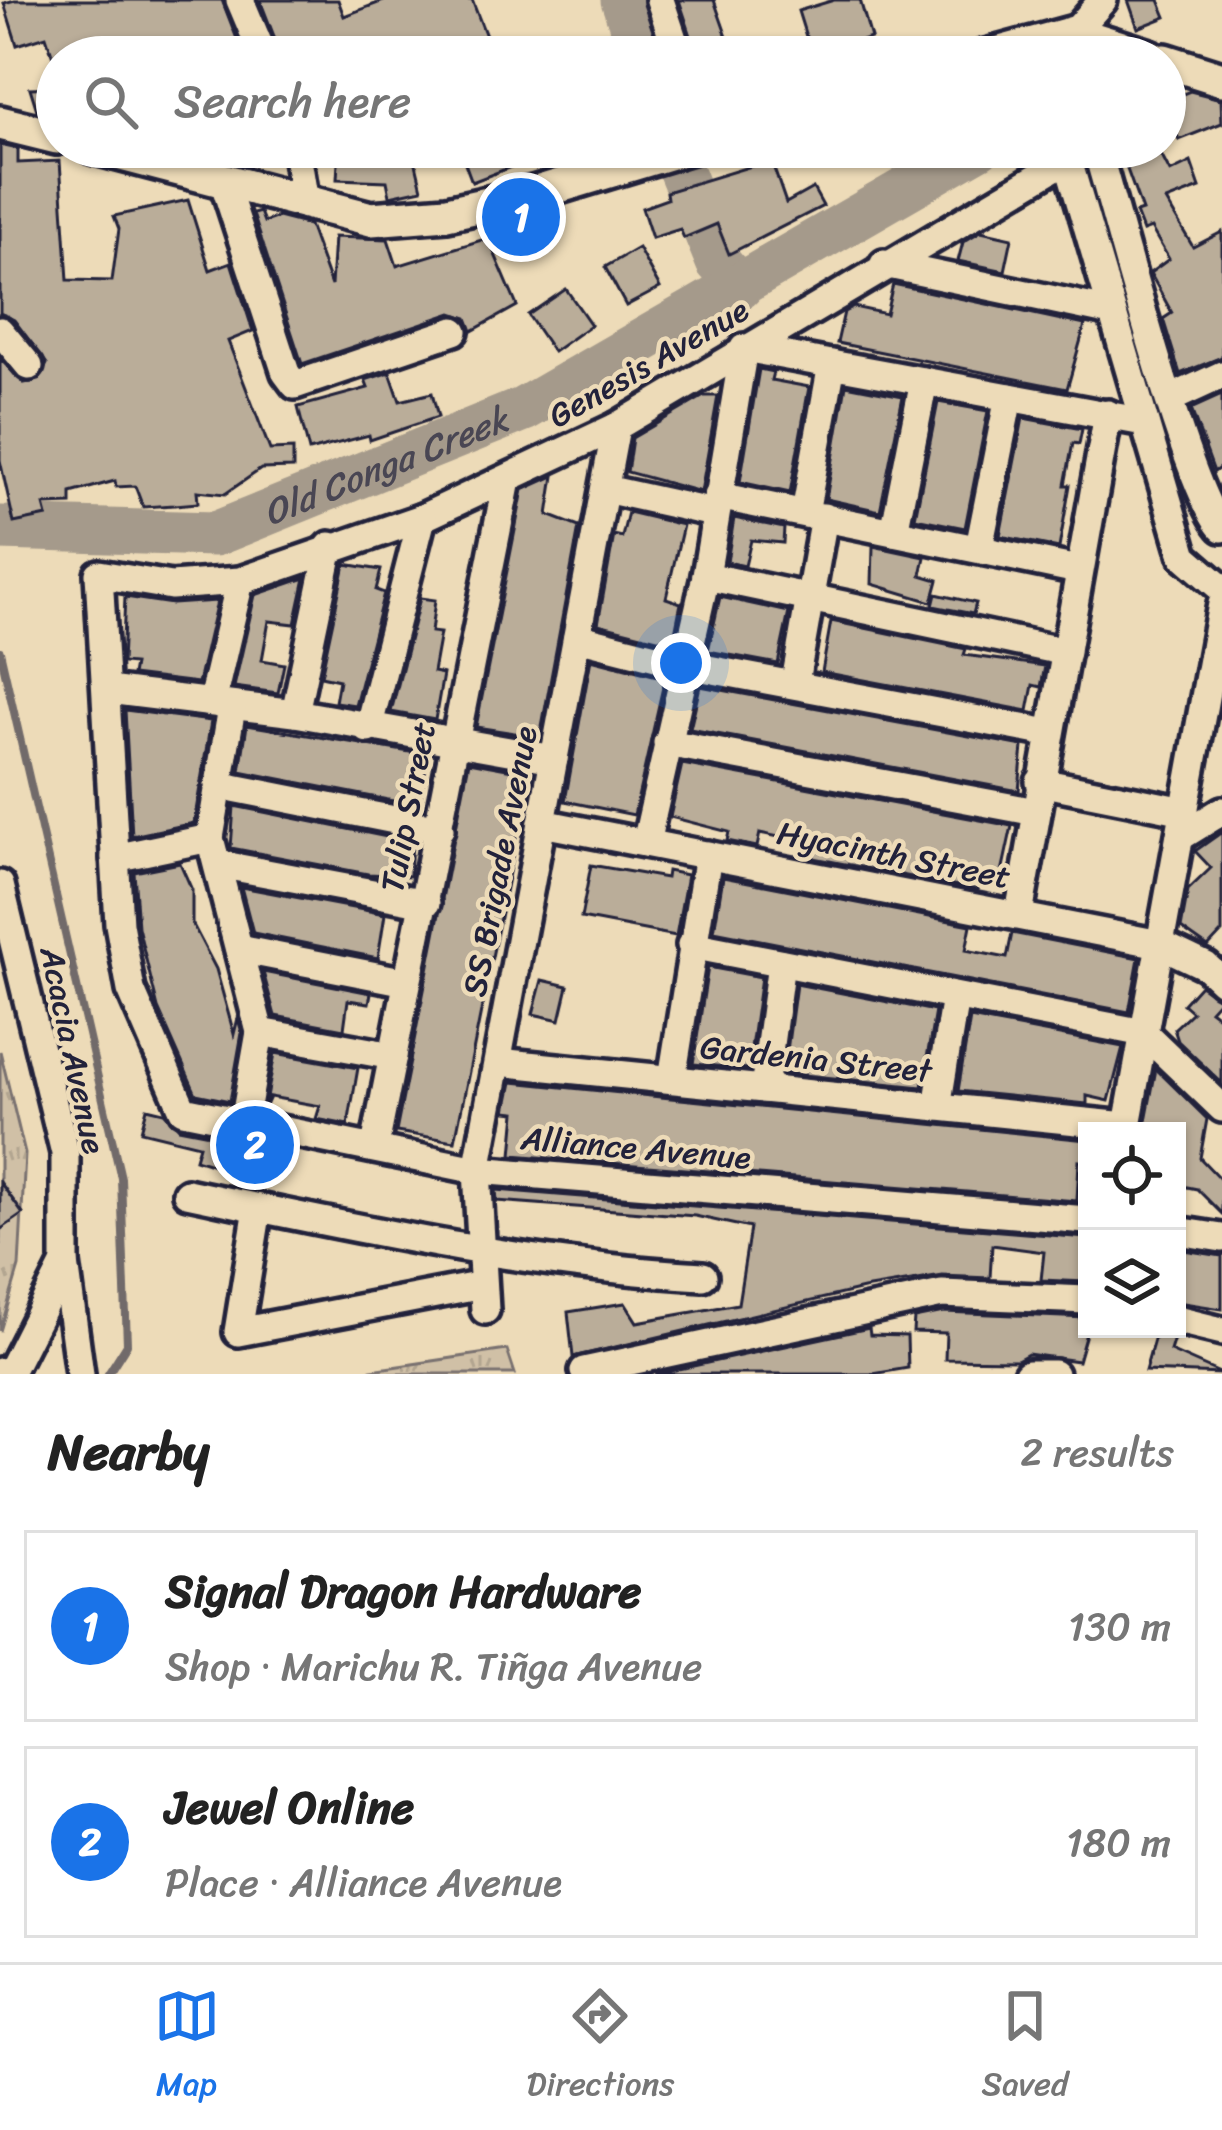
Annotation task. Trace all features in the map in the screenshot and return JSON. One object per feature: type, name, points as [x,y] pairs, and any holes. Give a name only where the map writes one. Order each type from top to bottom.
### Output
[{"type":"main road","points":[[1186,68],[1222,79]]},
{"type":"main road","points":[[0,123],[36,132]]},
{"type":"main road","points":[[176,168],[371,219],[447,213],[623,168]]},
{"type":"street","points":[[240,0],[255,36]]},
{"type":"street","points":[[660,0],[672,36]]},
{"type":"street","points":[[1061,36],[1103,0]]},
{"type":"street","points":[[299,168],[305,203]]},
{"type":"street","name":"Genesis Avenue","points":[[108,690],[99,574],[171,586],[240,581],[329,546],[422,518],[616,428],[1041,168]]},
{"type":"street","points":[[1070,168],[1184,556],[1222,589]]},
{"type":"street","points":[[1102,168],[1211,518],[1222,528]]},
{"type":"street","points":[[223,180],[286,373],[295,385],[454,331]]},
{"type":"street","points":[[884,264],[1112,313]]},
{"type":"street","points":[[0,331],[29,366]]},
{"type":"street","points":[[646,843],[706,576],[744,348],[1144,422]]},
{"type":"street","points":[[795,682],[809,601],[832,364]]},
{"type":"street","points":[[1172,398],[1222,375]]},
{"type":"street","points":[[894,532],[924,381]]},
{"type":"street","points":[[979,548],[1009,397]]},
{"type":"street","points":[[1019,914],[1108,415]]},
{"type":"street","name":"SS Brigade Avenue","points":[[258,1208],[238,1332],[484,1298],[477,1170],[616,428]]},
{"type":"street","name":"Tulip Street","points":[[375,1147],[507,480]]},
{"type":"street","points":[[604,489],[815,515],[1078,570]]},
{"type":"street","points":[[368,729],[422,518]]},
{"type":"street","points":[[295,713],[329,546]]},
{"type":"street","points":[[706,576],[1066,652]]},
{"type":"street","points":[[240,581],[222,704],[214,851],[260,1032],[244,1123]]},
{"type":"street","points":[[1127,1122],[1222,604]]},
{"type":"street","points":[[577,638],[687,665],[1048,733]]},
{"type":"street","points":[[426,903],[214,851],[115,858],[108,690],[295,713],[456,746],[554,759]]},
{"type":"street","points":[[668,742],[1036,812]]},
{"type":"street","points":[[1040,782],[1182,824],[1222,812]]},
{"type":"street","points":[[218,785],[440,829]]},
{"type":"street","name":"Hyacinth Street","points":[[542,823],[1019,914],[1160,944],[1217,965]]},
{"type":"street","points":[[672,1079],[708,855]]},
{"type":"street","name":"Alliance Avenue","points":[[115,858],[131,990],[184,1111],[477,1170],[1078,1219]]},
{"type":"street","name":"Acacia Avenue","points":[[0,885],[65,1153],[64,1263],[80,1374]]},
{"type":"street","points":[[692,945],[1144,1033],[1222,1108]]},
{"type":"street","points":[[239,949],[407,982]]},
{"type":"street","points":[[764,1089],[781,963]]},
{"type":"street","points":[[938,1107],[955,997]]},
{"type":"street","points":[[260,1032],[393,1056]]},
{"type":"street","name":"Gardenia Street","points":[[497,1062],[1078,1123]]},
{"type":"street","points":[[187,1193],[479,1254],[582,1269],[703,1276]]},
{"type":"street","points":[[1186,1233],[1222,1238]]},
{"type":"street","points":[[0,1372],[10,1370],[64,1263]]},
{"type":"street","points":[[584,1371],[942,1294],[994,1292],[1078,1299]]},
{"type":"street","points":[[1186,1322],[1222,1330]]},
{"type":"street","points":[[1028,1374],[1054,1374]]},
{"type":"green space","points":[[0,1051],[25,1154],[19,1267],[0,1331]]},
{"type":"green space","points":[[507,1350],[515,1374],[345,1374]]},
{"type":"building","points":[[222,0],[236,36],[36,36],[17,45],[4,3]]},
{"type":"building","points":[[260,0],[338,0],[344,16],[386,0],[472,0],[486,36],[274,36]]},
{"type":"building","points":[[679,0],[714,0],[727,36],[691,36]]},
{"type":"building","points":[[834,0],[860,0],[870,36],[806,36],[798,11]]},
{"type":"building","points":[[1128,0],[1159,0],[1166,17],[1138,28]]},
{"type":"building","points":[[1186,93],[1221,99],[1222,123],[1186,137]]},
{"type":"building","points":[[0,145],[18,149],[18,163],[60,168],[68,280],[112,281],[119,229],[114,216],[188,200],[210,270],[231,262],[253,331],[228,341],[270,450],[293,449],[293,468],[261,469],[225,494],[197,491],[198,503],[175,505],[143,507],[135,486],[116,487],[115,481],[71,493],[71,504],[44,505],[47,516],[14,523],[0,460],[0,359],[24,383],[39,380],[47,364],[14,320],[0,313]]},
{"type":"building","points":[[1191,162],[1200,188],[1166,201],[1193,247],[1222,232],[1222,357],[1180,374],[1163,319],[1172,313],[1150,273],[1169,259],[1151,228],[1143,231],[1136,213],[1142,211],[1127,168],[1168,168],[1170,172]]},
{"type":"building","points":[[338,168],[417,168],[422,189],[390,196],[387,181],[337,179]]},
{"type":"building","points":[[467,168],[508,168],[472,182]]},
{"type":"building","points":[[745,168],[774,168],[786,203],[813,188],[823,206],[729,254],[717,224],[684,238],[680,229],[652,238],[642,208],[667,199],[666,192]]},
{"type":"building","points":[[549,211],[552,223],[500,240],[495,224]]},
{"type":"building","points":[[260,212],[264,222],[278,217],[309,225],[331,286],[334,237],[388,239],[397,266],[488,238],[517,306],[472,331],[467,318],[452,313],[302,364],[253,214]]},
{"type":"building","points":[[981,231],[1012,238],[1005,271],[958,261],[963,242]]},
{"type":"building","points":[[638,248],[660,288],[626,306],[605,267]]},
{"type":"building","points":[[893,284],[1085,325],[1067,389],[837,343],[844,312],[854,307],[886,314]]},
{"type":"building","points":[[566,289],[591,325],[553,352],[528,315]]},
{"type":"building","points":[[759,369],[773,372],[771,380],[809,387],[790,493],[740,482]]},
{"type":"building","points":[[390,372],[400,401],[432,393],[438,417],[370,440],[369,435],[309,451],[298,407],[368,388],[365,380]]},
{"type":"building","points":[[846,385],[903,396],[880,511],[826,499]]},
{"type":"building","points":[[1222,395],[1222,466],[1214,472],[1191,409]]},
{"type":"building","points":[[704,396],[718,396],[701,492],[627,472],[632,438]]},
{"type":"building","points":[[938,402],[988,411],[965,528],[915,518]]},
{"type":"building","points":[[1023,418],[1082,429],[1079,444],[1073,443],[1059,548],[1000,536]]},
{"type":"building","points":[[554,476],[548,515],[579,527],[540,737],[476,727],[523,490]]},
{"type":"building","points":[[628,512],[683,525],[666,598],[681,603],[673,643],[598,624],[614,535],[622,537]]},
{"type":"building","points":[[734,518],[784,528],[783,543],[751,540],[745,566],[727,562]]},
{"type":"building","points":[[873,546],[925,557],[921,575],[938,580],[932,602],[872,584]]},
{"type":"building","points":[[345,564],[381,570],[376,590],[384,593],[355,705],[335,702],[339,680],[321,676]]},
{"type":"building","points":[[305,578],[295,624],[269,621],[262,660],[284,664],[278,693],[234,687],[255,595]]},
{"type":"building","points":[[936,594],[976,603],[973,614],[933,606]]},
{"type":"building","points":[[125,597],[172,604],[217,601],[198,683],[132,675],[134,664],[122,663]]},
{"type":"building","points":[[720,597],[789,612],[778,664],[708,651]]},
{"type":"building","points":[[420,598],[435,600],[431,632],[440,633],[433,672],[443,674],[435,720],[391,712]]},
{"type":"building","points":[[831,621],[966,649],[964,655],[1045,666],[1041,687],[1033,685],[1028,711],[822,672]]},
{"type":"building","points":[[591,659],[665,678],[634,815],[565,801]]},
{"type":"building","points":[[700,686],[1023,746],[1019,791],[690,729]]},
{"type":"building","points":[[125,710],[211,721],[194,823],[132,836]]},
{"type":"building","points":[[247,725],[428,755],[419,806],[240,771]]},
{"type":"building","points":[[469,762],[529,773],[455,1141],[396,1132]]},
{"type":"building","points":[[682,764],[1012,826],[999,886],[980,882],[978,890],[814,858],[812,844],[760,833],[757,847],[727,841],[729,832],[670,817]]},
{"type":"building","points":[[234,806],[412,842],[410,876],[368,874],[231,848]]},
{"type":"building","points":[[1222,832],[1222,932],[1208,947],[1181,928],[1188,890],[1211,868],[1195,851]]},
{"type":"building","points":[[180,863],[192,890],[192,923],[216,969],[234,1034],[238,1018],[242,1033],[230,1101],[196,1094],[158,1008],[138,927],[134,872]]},
{"type":"building","points":[[591,865],[666,878],[667,871],[687,875],[676,936],[581,918]]},
{"type":"building","points":[[723,877],[971,925],[966,950],[1007,958],[1012,933],[1139,958],[1129,1012],[714,931]]},
{"type":"building","points":[[241,887],[385,914],[378,958],[253,933]]},
{"type":"building","points":[[708,967],[761,977],[748,1069],[693,1064]]},
{"type":"building","points":[[263,972],[371,993],[369,1003],[348,1000],[344,1029],[275,1016]]},
{"type":"building","points":[[542,980],[568,986],[560,1020],[533,1014]]},
{"type":"building","points":[[796,984],[935,1011],[922,1087],[784,1073]]},
{"type":"building","points":[[1200,985],[1220,999],[1210,1010],[1222,1019],[1222,1083],[1178,1041],[1174,1029],[1192,1012],[1183,1004]]},
{"type":"building","points":[[970,1018],[1123,1047],[1109,1101],[1087,1096],[1087,1104],[958,1091]]},
{"type":"building","points":[[275,1053],[358,1068],[348,1125],[316,1119],[320,1106],[270,1097],[265,1108]]},
{"type":"building","points":[[1156,1069],[1207,1119],[1200,1158],[1222,1181],[1222,1214],[1197,1189],[1186,1187],[1186,1122],[1146,1122]]},
{"type":"building","points":[[512,1082],[1078,1139],[1077,1201],[512,1155],[516,1112],[506,1111]]},
{"type":"building","points":[[147,1108],[164,1112],[179,1128],[261,1144],[258,1155],[243,1151],[233,1159],[220,1142],[214,1165],[195,1159],[199,1145],[141,1131]]},
{"type":"building","points":[[0,1182],[23,1214],[0,1230]]},
{"type":"building","points":[[496,1190],[1078,1237],[1078,1282],[1041,1280],[1044,1252],[992,1245],[990,1278],[942,1276],[863,1289],[573,1357],[568,1312],[625,1303],[637,1322],[738,1304],[750,1228],[695,1216],[497,1201]]},
{"type":"building","points":[[1186,1250],[1222,1256],[1222,1309],[1186,1303]]},
{"type":"building","points":[[944,1312],[1078,1318],[1078,1338],[1085,1338],[1078,1361],[1028,1354],[1017,1360],[945,1359],[946,1333],[913,1332],[914,1318]]},
{"type":"building","points":[[869,1328],[870,1335],[907,1336],[908,1368],[873,1374],[656,1374]]},
{"type":"building","points":[[1154,1338],[1174,1338],[1170,1351],[1222,1374],[1145,1371]]},
{"type":"waterway","name":"Old Conga Creek","points":[[623,0],[635,36]]},
{"type":"waterway","name":"Old Conga Creek","points":[[680,168],[718,262],[740,287]]},
{"type":"waterway","name":"Old Conga Creek","points":[[0,528],[215,534],[524,409],[943,168]]},
{"type":"waterway","points":[[0,651],[121,1178],[127,1344],[108,1374]]},
{"type":"place","name":"Signal Dragon Hardware","points":[[521,217]]},
{"type":"place","name":"Jewel Online","points":[[255,1145]]}]
